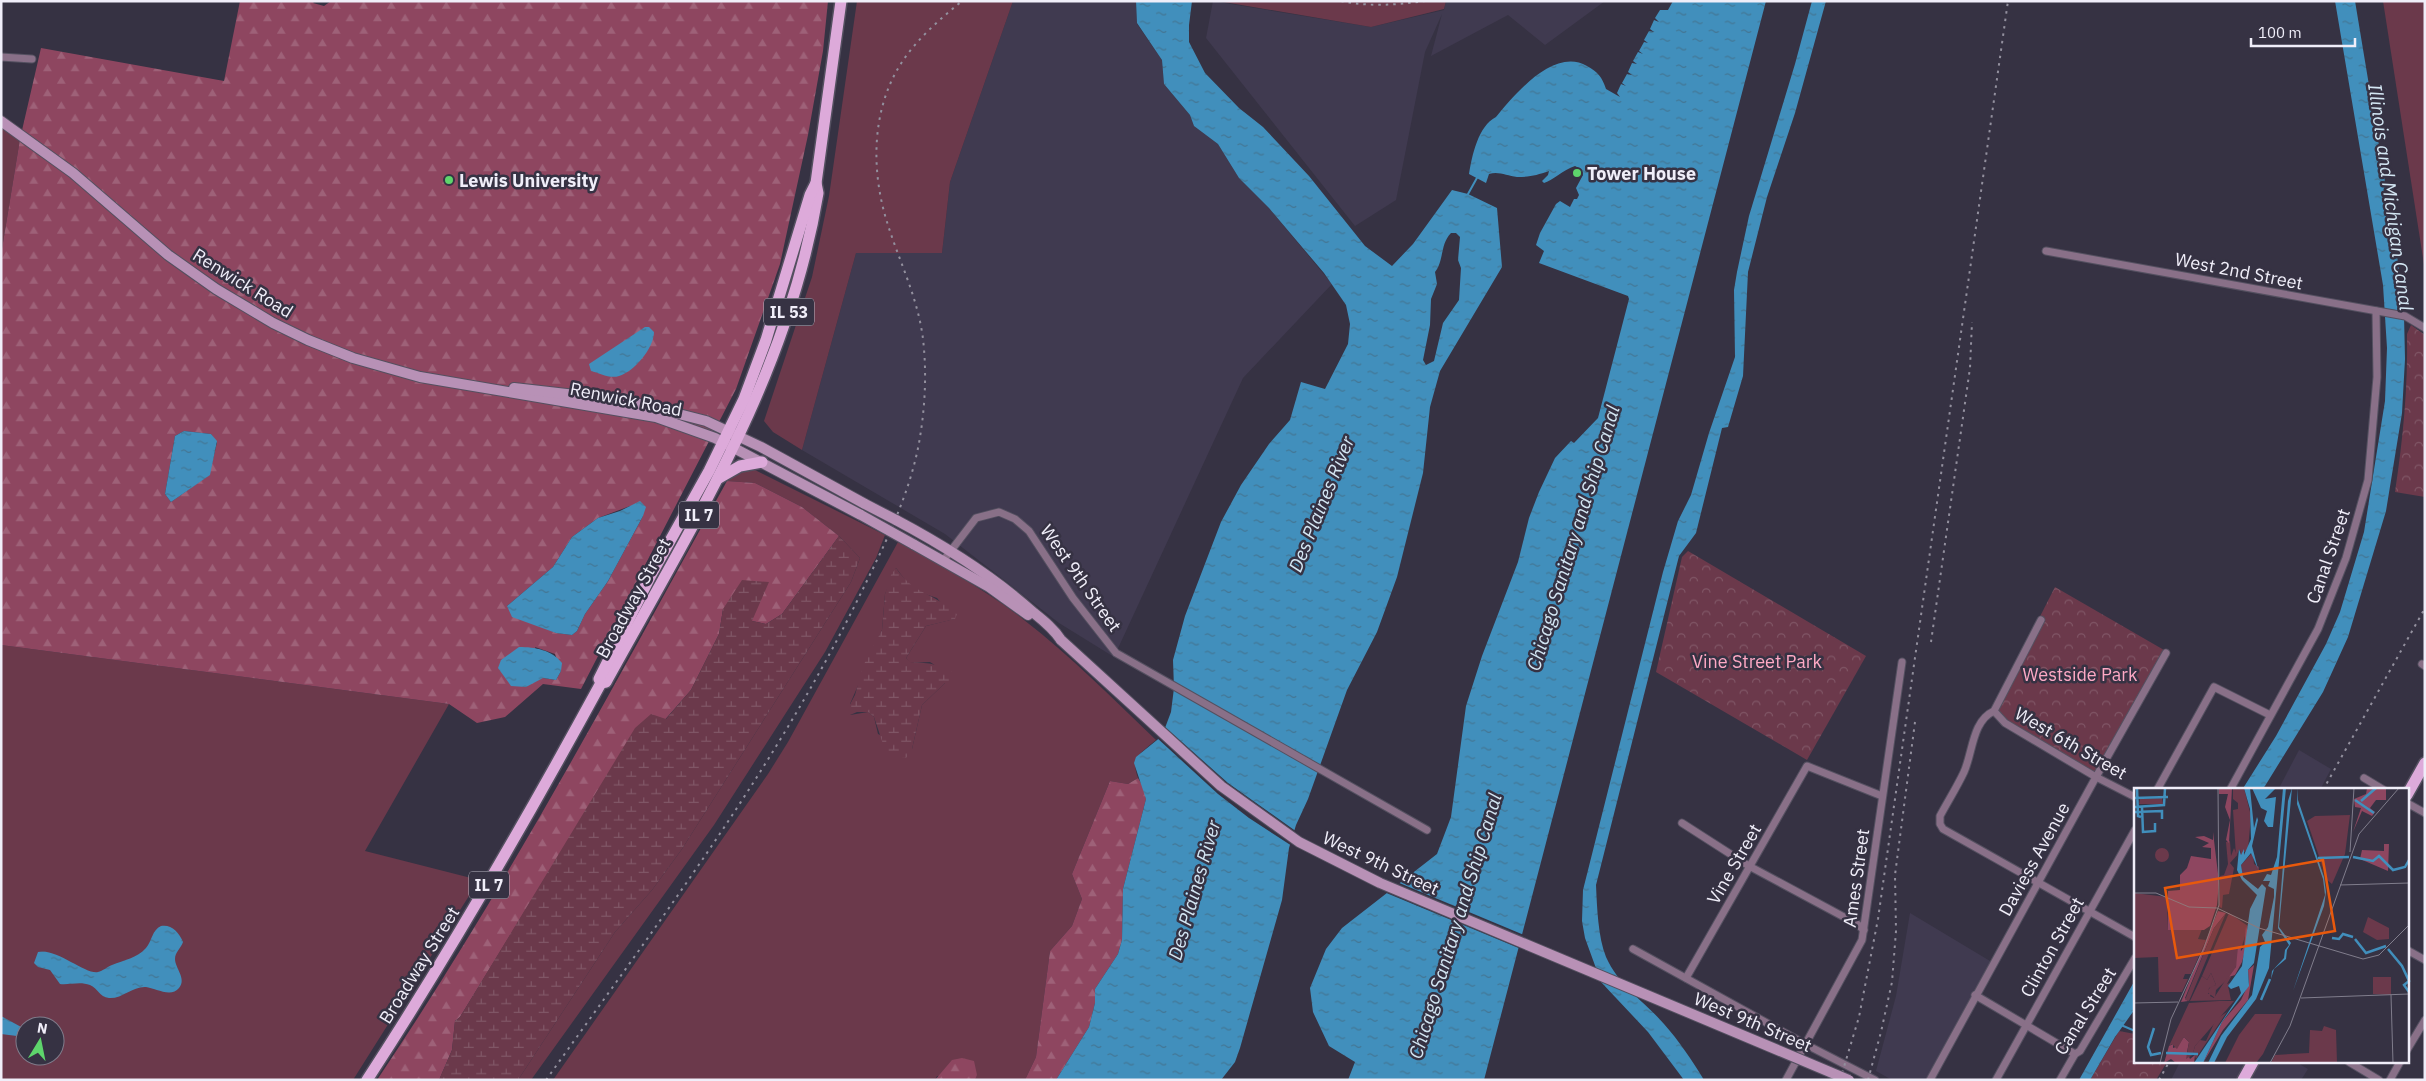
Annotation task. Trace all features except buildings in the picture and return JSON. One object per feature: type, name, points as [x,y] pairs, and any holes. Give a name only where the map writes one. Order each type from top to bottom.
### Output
[{"type":"main road","name":"IL 53","points":[[740,436],[763,383],[792,302],[816,206],[818,194],[816,183],[841,1]]},
{"type":"main road","name":"Renwick Road","points":[[1,121],[73,173],[168,255],[216,289],[273,323],[329,349],[384,368],[420,377],[509,390],[518,394],[656,417],[734,447]]},
{"type":"main road","name":"IL 53","points":[[723,442],[750,383],[766,340],[810,195],[816,183]]},
{"type":"main road","name":"Renwick Road","points":[[509,390],[515,388],[621,400],[680,413],[729,431]]},
{"type":"main road","name":"West 9th Street","points":[[729,431],[918,532],[950,551],[1013,594],[1221,786],[1299,842],[1380,883],[1849,1080]]},
{"type":"main road","name":"IL 7","points":[[734,447],[740,436]]},
{"type":"main road","name":"Broadway Street","points":[[601,684],[599,679],[634,608],[723,442]]},
{"type":"main road","name":"West 9th Street","points":[[734,447],[861,515],[1003,596],[1052,636],[1061,640]]},
{"type":"main road","name":"Broadway Street","points":[[367,1080],[423,995],[485,892],[601,684],[606,682],[719,478],[734,447]]},
{"type":"main road","points":[[719,478],[740,466],[762,462]]},
{"type":"main road","points":[[2408,793],[2425,763]]},
{"type":"main road","points":[[2243,1080],[2251,1064]]},
{"type":"street","points":[[1,57],[32,59]]},
{"type":"street","name":"West 2nd Street","points":[[2046,251],[2406,316],[2425,328]]},
{"type":"street","name":"Canal Street","points":[[2231,788],[2318,628],[2334,592],[2358,519],[2368,480],[2373,437],[2377,377],[2376,311]]},
{"type":"street","name":"West 9th Street","points":[[943,561],[976,518],[999,512],[1015,519],[1029,531],[1073,598],[1107,644],[1116,653],[1427,830]]},
{"type":"street","points":[[2041,620],[1994,712],[1985,716],[1977,730],[1965,770],[1940,816],[1940,824],[1943,830],[2134,936]]},
{"type":"street","name":"Daviess Avenue","points":[[1930,1080],[1975,995],[2166,653]]},
{"type":"street","name":"Ames Street","points":[[1786,1080],[1862,940],[1902,662]]},
{"type":"street","points":[[2158,788],[2214,687],[2270,715]]},
{"type":"street","name":"West 6th Street","points":[[1994,712],[2005,723],[2096,777],[2134,796]]},
{"type":"street","name":"Vine Street","points":[[1686,978],[1807,766],[1882,796]]},
{"type":"street","points":[[2364,778],[2381,788]]},
{"type":"street","points":[[2408,804],[2425,813]]},
{"type":"street","points":[[1682,823],[1749,866],[1857,924],[1864,930]]},
{"type":"street","name":"Clinton Street","points":[[1996,1080],[2134,832]]},
{"type":"street","name":"West 9th Street","points":[[1633,949],[1805,1044],[1875,1080]]},
{"type":"street","points":[[2408,951],[2425,960]]},
{"type":"street","name":"Canal Street","points":[[2060,1080],[2075,1054],[2080,1051],[2134,960]]},
{"type":"street","points":[[1975,995],[2075,1054]]},
{"type":"street","points":[[2408,1048],[2425,1020]]},
{"type":"street","points":[[2352,1064],[2379,1080]]},
{"type":"street","points":[[2390,1080],[2399,1064]]},
{"type":"shaded area","points":[[1013,1],[1136,1],[1137,24],[1162,60],[1164,84],[1190,115],[1194,126],[1218,144],[1239,178],[1269,208],[1332,284],[1243,378],[1114,657],[1059,623],[945,534],[802,450],[856,253],[942,253],[950,182]]},
{"type":"shaded area","points":[[1213,1],[1371,27],[1444,10],[1446,1],[1605,1],[1545,45],[1508,15],[1431,56],[1442,14],[1425,52],[1396,200],[1355,226],[1206,38]]},
{"type":"shaded area","points":[[2299,750],[2331,769],[2321,788],[2279,788]]},
{"type":"shaded area","points":[[1910,913],[1995,964],[1932,1080],[1892,1080],[1876,1071],[1896,996]]},
{"type":"shaded area","points":[[2179,1064],[2299,1064],[2308,1069],[2301,1080],[2171,1080]]},
{"type":"green space","points":[[240,1],[315,1],[313,3],[324,6],[331,1],[828,1],[823,51],[808,135],[780,264],[736,389],[581,689],[543,684],[505,717],[477,723],[449,704],[1,645],[1,255],[20,139],[41,48],[224,81]],"holes":[[[184,431],[211,434],[217,443],[209,475],[171,502],[165,494],[175,436]],[[630,506],[643,516],[608,581],[585,614],[577,631],[572,635],[556,633],[507,606],[553,567],[572,537],[598,518]],[[535,647],[555,654],[561,671],[556,680],[543,678]]]},
{"type":"green space","points":[[857,1],[1013,1],[950,182],[942,253],[856,253],[802,450],[773,432],[764,421],[812,277],[829,196]]},
{"type":"green space","points":[[1218,1],[1446,1],[1444,9],[1371,27]]},
{"type":"green space","points":[[2383,1],[2425,1],[2425,271]]},
{"type":"green space","points":[[1,128],[20,139],[1,255]]},
{"type":"green space","points":[[2411,325],[2425,335],[2425,497],[2395,492],[2407,374],[2407,334]]},
{"type":"green space","points":[[753,469],[885,535],[876,558],[825,652],[714,825],[531,1080],[518,1080],[615,932],[652,890],[682,849],[851,582],[860,558],[839,536],[802,507],[755,483],[727,481],[736,471]]},
{"type":"green space","points":[[727,481],[755,483],[802,507],[839,536],[782,614],[766,624],[752,621],[723,609],[719,634],[691,690],[589,806],[460,1017],[455,1021],[452,1050],[439,1080],[377,1080],[470,934],[515,859],[601,709]]},
{"type":"green space","points":[[839,536],[860,558],[851,582],[682,849],[652,890],[615,932],[518,1080],[439,1080],[452,1050],[455,1021],[460,1017],[635,728],[651,714],[666,719],[691,690],[719,634],[723,609],[742,580],[769,582],[752,621],[766,624],[782,614]]},
{"type":"green space","points":[[898,542],[978,588],[1024,620],[1075,663],[1156,740],[1136,760],[1135,765],[1138,778],[1128,784],[1110,781],[1072,874],[1082,899],[1072,926],[1050,951],[1036,1057],[1025,1080],[975,1080],[977,1074],[937,1076],[935,1080],[553,1080],[768,774],[788,742]],"holes":[[[896,568],[909,585],[919,592],[937,598],[954,619],[926,626],[906,658],[910,663],[930,662],[962,683],[945,683],[922,705],[912,749],[878,734],[874,717],[868,712],[850,715],[850,704],[882,630],[885,594]]]},
{"type":"green space","name":"Vine Street Park","points":[[1688,551],[1866,656],[1807,760],[1656,672],[1682,557]]},
{"type":"green space","points":[[896,568],[910,584],[949,607],[957,614],[955,619],[926,626],[906,658],[911,663],[926,663],[938,666],[962,678],[962,683],[945,683],[922,705],[912,749],[906,758],[896,756],[885,750],[874,717],[868,712],[857,712],[850,715],[847,710],[855,695],[863,666],[882,630],[885,594],[891,575]]},
{"type":"green space","name":"Westside Park","points":[[2055,587],[2164,650],[2091,778],[1990,715]]},
{"type":"green space","points":[[1,645],[449,704],[365,851],[479,880],[353,1080],[1,1080]]},
{"type":"green space","points":[[1138,778],[1144,788],[1146,799],[1123,889],[1122,940],[1118,954],[1095,989],[1095,1003],[1089,1027],[1056,1080],[1025,1080],[1036,1057],[1050,951],[1072,926],[1082,899],[1072,874],[1110,781],[1128,784]]},
{"type":"green space","points":[[2119,1031],[2134,1034],[2134,1064],[2166,1064],[2156,1080],[2090,1080]]},
{"type":"green space","points":[[962,1058],[974,1061],[977,1075],[975,1080],[935,1080],[952,1060]]},
{"type":"water","name":"Des Plaines River","points":[[1136,1],[1192,1],[1189,42],[1205,73],[1239,108],[1263,127],[1309,176],[1365,246],[1392,266],[1413,244],[1452,190],[1468,194],[1497,208],[1502,267],[1440,371],[1430,407],[1423,473],[1397,577],[1377,632],[1347,690],[1308,799],[1296,825],[1289,848],[1282,900],[1240,1048],[1235,1062],[1221,1080],[1056,1080],[1089,1027],[1095,1003],[1095,989],[1118,954],[1122,940],[1123,889],[1146,799],[1134,763],[1136,757],[1162,736],[1171,712],[1174,688],[1173,660],[1185,616],[1221,522],[1241,485],[1269,444],[1290,420],[1301,382],[1325,389],[1348,344],[1350,324],[1346,305],[1324,273],[1269,208],[1239,178],[1218,144],[1194,126],[1190,115],[1164,84],[1162,60],[1137,23]],"holes":[[[1451,233],[1456,233],[1460,237],[1458,260],[1461,268],[1459,300],[1443,323],[1434,361],[1426,365],[1423,360],[1430,325],[1431,299],[1437,284],[1435,272],[1440,263],[1445,242]]]},
{"type":"water","name":"Chicago Sanitary and Ship Canal","points":[[1673,1],[1766,1],[1484,1080],[1348,1080],[1355,1062],[1329,1046],[1313,1012],[1310,988],[1326,949],[1342,928],[1437,854],[1451,817],[1466,706],[1482,656],[1518,562],[1529,518],[1555,458],[1571,441],[1574,443],[1598,418],[1629,299],[1628,296],[1539,263],[1544,251],[1536,245],[1540,233],[1556,204],[1560,201],[1570,207],[1574,199],[1577,199],[1579,195],[1576,188],[1583,175],[1581,169],[1575,166],[1544,183],[1542,181],[1549,171],[1522,177],[1493,173],[1489,174],[1486,183],[1469,174],[1474,150],[1485,127],[1524,86],[1549,68],[1562,63],[1574,62],[1591,68],[1599,75],[1606,89],[1620,97],[1617,93],[1621,84],[1626,86],[1622,83],[1627,74],[1632,75],[1628,72],[1632,63],[1637,64],[1633,61],[1638,52],[1643,54],[1639,51],[1644,42],[1648,43],[1644,40],[1649,31],[1654,32],[1650,29],[1654,20],[1659,22],[1655,18],[1660,10],[1668,10]]},
{"type":"water","points":[[1812,1],[1826,1],[1795,113],[1767,197],[1748,272],[1743,376],[1728,427],[1722,428],[1696,533],[1679,556],[1596,885],[1597,912],[1606,957],[1625,985],[1675,1037],[1704,1080],[1684,1080],[1648,1032],[1601,982],[1585,938],[1582,921],[1583,890],[1663,572],[1678,521],[1691,495],[1709,433],[1735,357],[1734,290],[1749,216]]},
{"type":"water","name":"Illinois and Michigan Canal","points":[[2335,1],[2355,1],[2397,254],[2404,315],[2405,359],[2402,413],[2386,511],[2348,637],[2323,692],[2265,786],[2263,788],[2243,788],[2276,736],[2326,644],[2340,612],[2364,532],[2385,401],[2387,348],[2383,285]]},
{"type":"water","points":[[645,327],[649,327],[654,332],[651,345],[637,365],[631,370],[616,377],[591,371],[589,364]]},
{"type":"water","points":[[184,431],[211,434],[217,441],[210,475],[171,502],[165,494],[175,436]]},
{"type":"water","points":[[640,501],[646,507],[643,516],[608,581],[585,614],[577,631],[572,635],[556,633],[512,617],[507,606],[553,567],[572,537],[598,518],[620,511]]},
{"type":"water","points":[[519,647],[543,650],[558,659],[562,663],[561,671],[556,680],[543,678],[526,687],[511,686],[498,668],[501,660]]},
{"type":"water","points":[[161,926],[168,926],[174,930],[183,942],[175,959],[182,981],[176,991],[163,992],[141,987],[118,997],[109,998],[103,996],[93,986],[86,984],[60,984],[50,970],[38,967],[34,963],[38,952],[53,953],[93,972],[98,972],[142,951],[148,945],[156,930]]},
{"type":"water","points":[[2134,982],[2134,1010],[2115,1037],[2090,1080],[2079,1080]]},
{"type":"water","points":[[1,1016],[15,1024],[15,1036],[1,1034]]},
{"type":"pier","points":[[1164,726],[1228,783],[1297,832],[1292,846],[1249,818],[1218,794],[1156,737]]},
{"type":"pier","points":[[1397,882],[1524,935],[1521,949],[1384,892]]},
{"type":"waterway","points":[[1468,194],[1478,176]]},
{"type":"waterway","points":[[2121,1025],[2134,1031]]},
{"type":"railway","points":[[546,1080],[672,904],[713,844],[790,723],[826,661],[859,597],[902,503],[915,463],[919,443],[924,404],[925,365],[921,324],[908,280],[887,222],[878,182],[877,140],[879,120],[884,100],[902,62],[922,37],[962,1]]},
{"type":"railway","points":[[1341,1],[1383,5],[1425,1]]},
{"type":"railway","points":[[1840,1080],[1859,1017],[1878,919],[2008,1]]},
{"type":"railway","points":[[1931,642],[1970,368],[1972,322]]},
{"type":"railway","points":[[2324,788],[2425,608]]},
{"type":"railway","points":[[1868,1080],[1892,982],[1896,931],[1895,875],[1915,722]]},
{"type":"railway","points":[[2159,1080],[2168,1064]]},
{"type":"place","name":"Tower House","points":[[1577,173]]},
{"type":"place","name":"Lewis University","points":[[449,180]]}]
